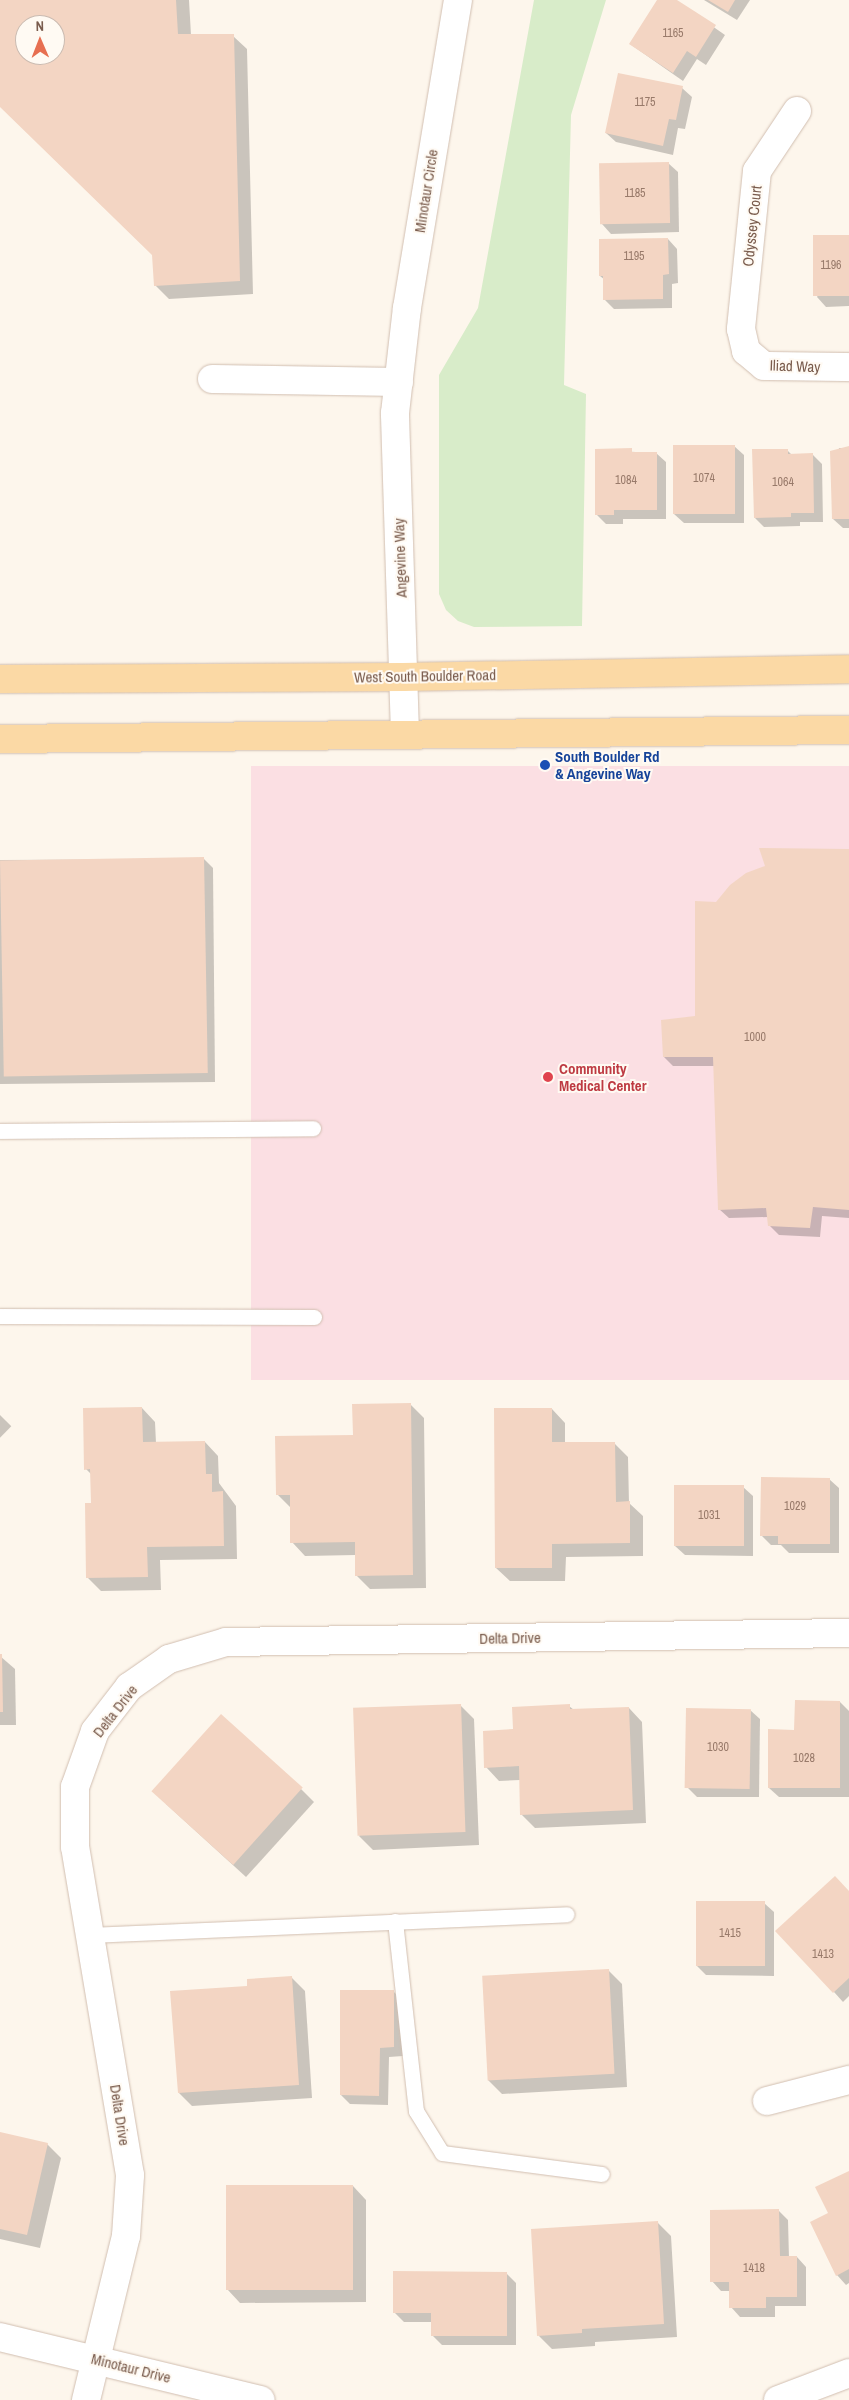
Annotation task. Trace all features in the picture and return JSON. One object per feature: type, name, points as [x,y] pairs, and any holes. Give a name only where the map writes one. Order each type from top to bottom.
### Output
[{"type":"main road","name":"West South Boulder Road","points":[[0,679],[403,677],[849,669]]},
{"type":"main road","points":[[0,739],[849,730]]},
{"type":"street","name":"Minotaur Circle","points":[[400,382],[407,308],[458,0]]},
{"type":"street","name":"Odyssey Court","points":[[746,351],[741,329],[757,171],[797,111]]},
{"type":"street","name":"Iliad Way","points":[[746,351],[764,366],[849,367]]},
{"type":"street","points":[[212,378],[400,382]]},
{"type":"street","name":"Angevine Way","points":[[400,382],[395,413],[405,734]]},
{"type":"street","name":"Delta Drive","points":[[86,2400],[126,2236],[130,2175],[75,1847],[75,1787],[95,1731],[129,1687],[169,1659],[226,1642],[849,1633]]},
{"type":"street","points":[[767,2101],[849,2080]]},
{"type":"street","name":"Minotaur Drive","points":[[0,2337],[261,2400]]},
{"type":"street","points":[[778,2400],[849,2373]]},
{"type":"lane","points":[[0,1131],[313,1128]]},
{"type":"lane","points":[[0,1316],[314,1316]]},
{"type":"lane","points":[[91,1936],[567,1914]]},
{"type":"lane","points":[[395,1921],[416,2111],[442,2153],[602,2174]]},
{"type":"shaded area","name":"Community Medical Center","points":[[251,766],[849,766],[849,1380],[251,1380]]},
{"type":"green space","points":[[534,0],[606,0],[571,115],[564,385],[586,394],[582,626],[474,627],[458,621],[446,610],[439,594],[439,375],[478,308]]},
{"type":"building","points":[[0,0],[176,0],[178,34],[234,34],[240,281],[154,286],[152,255],[0,107]]},
{"type":"building","points":[[657,0],[677,0],[716,25],[696,57],[687,51],[673,73],[629,44]]},
{"type":"building","points":[[708,0],[735,0],[728,12]]},
{"type":"building","points":[[618,73],[683,86],[676,120],[669,119],[663,146],[605,133]]},
{"type":"building","points":[[669,162],[670,223],[600,224],[599,163]]},
{"type":"building","points":[[813,235],[849,235],[849,296],[813,296]]},
{"type":"building","points":[[668,238],[669,274],[663,275],[663,299],[603,300],[603,276],[599,276],[599,239]]},
{"type":"building","points":[[673,445],[735,445],[735,514],[673,514]]},
{"type":"building","points":[[849,446],[849,519],[832,519],[830,451]]},
{"type":"building","points":[[632,448],[632,452],[657,452],[657,510],[614,510],[614,515],[595,515],[595,449]]},
{"type":"building","points":[[752,449],[788,449],[788,454],[813,453],[814,513],[791,513],[791,517],[754,518]]},
{"type":"building","name":"Community Medical Center","points":[[759,848],[849,849],[849,1210],[813,1207],[810,1228],[768,1226],[766,1208],[718,1210],[713,1057],[663,1057],[661,1020],[695,1016],[695,901],[716,902],[730,885],[746,873],[765,866]]},
{"type":"building","points":[[204,857],[208,1073],[4,1077],[0,861]]},
{"type":"building","points":[[411,1403],[413,1575],[355,1576],[355,1542],[290,1543],[290,1495],[276,1495],[275,1436],[353,1435],[352,1404]]},
{"type":"building","points":[[142,1407],[143,1442],[205,1441],[206,1474],[212,1474],[212,1492],[223,1491],[224,1546],[147,1547],[148,1577],[86,1578],[85,1503],[91,1503],[90,1469],[84,1470],[83,1408]]},
{"type":"building","points":[[494,1408],[552,1408],[552,1442],[615,1442],[616,1502],[630,1501],[630,1543],[552,1544],[552,1568],[495,1568]]},
{"type":"building","points":[[761,1477],[830,1478],[830,1544],[778,1544],[778,1536],[760,1536]]},
{"type":"building","points":[[674,1485],[744,1485],[744,1546],[674,1546]]},
{"type":"building","points":[[0,1654],[2,1654],[3,1712],[0,1712]]},
{"type":"building","points":[[795,1700],[840,1701],[840,1788],[768,1788],[768,1729],[794,1730]]},
{"type":"building","points":[[461,1704],[465,1832],[358,1836],[353,1708]]},
{"type":"building","points":[[570,1704],[570,1709],[629,1707],[633,1810],[520,1815],[519,1766],[484,1768],[483,1731],[513,1729],[512,1707]]},
{"type":"building","points":[[686,1708],[751,1709],[750,1789],[685,1788]]},
{"type":"building","points":[[221,1714],[303,1788],[233,1865],[151,1791]]},
{"type":"building","points":[[835,1876],[849,1891],[849,1978],[833,1993],[775,1931]]},
{"type":"building","points":[[696,1901],[765,1901],[765,1966],[696,1966]]},
{"type":"building","points":[[609,1969],[614,2074],[488,2081],[482,1976]]},
{"type":"building","points":[[292,1976],[299,2085],[178,2093],[170,1991],[247,1986],[247,1979]]},
{"type":"building","points":[[340,1990],[394,1990],[394,2047],[380,2048],[379,2096],[340,2095]]},
{"type":"building","points":[[0,2132],[48,2143],[27,2235],[0,2229]]},
{"type":"building","points":[[849,2171],[849,2269],[836,2276],[810,2222],[828,2213],[815,2187]]},
{"type":"building","points":[[226,2185],[353,2185],[353,2290],[226,2290]]},
{"type":"building","points":[[779,2209],[780,2256],[797,2256],[797,2297],[766,2297],[766,2308],[729,2308],[729,2282],[710,2282],[710,2210]]},
{"type":"building","points":[[658,2221],[664,2324],[582,2329],[582,2333],[537,2336],[531,2229]]},
{"type":"building","points":[[393,2271],[507,2272],[507,2336],[431,2336],[431,2313],[393,2313]]},
{"type":"place","name":"South Boulder Rd & Angevine Way","points":[[545,765]]},
{"type":"place","name":"Community Medical Center","points":[[548,1077]]}]
